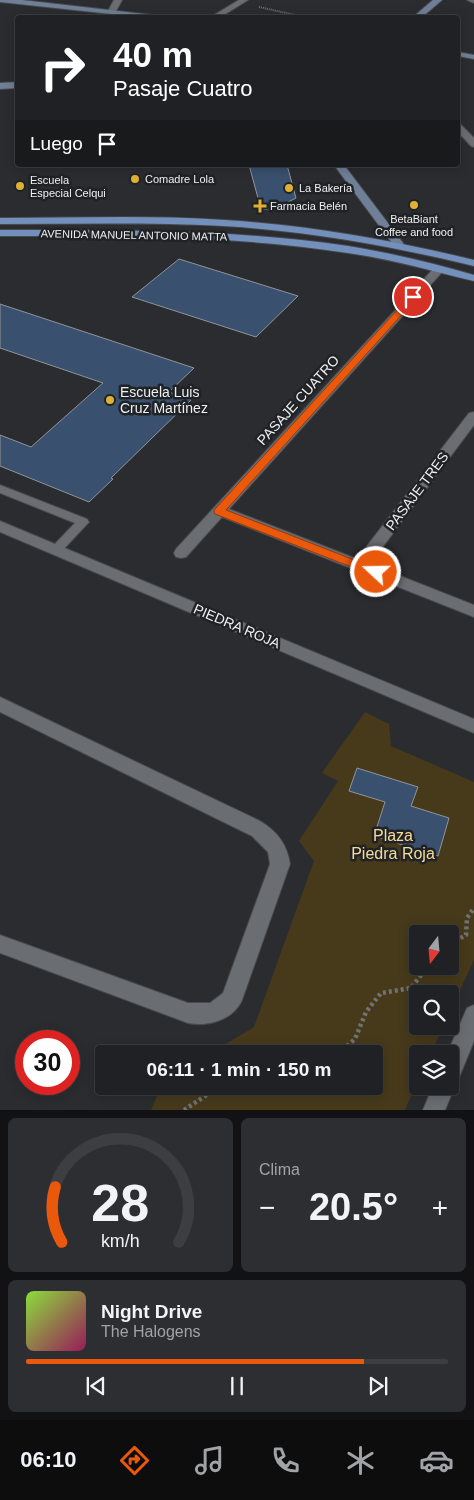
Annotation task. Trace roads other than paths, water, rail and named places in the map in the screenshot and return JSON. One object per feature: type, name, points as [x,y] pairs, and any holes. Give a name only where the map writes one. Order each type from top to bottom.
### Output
[{"type":"main road","name":"AVENIDA MANUEL ANTONIO MATTA","points":[[0,221],[165,221],[223,224],[338,235],[399,245],[474,262]]},
{"type":"main road","name":"AVENIDA MANUEL ANTONIO MATTA","points":[[0,233],[113,233],[220,236],[330,247],[420,264],[474,278]]},
{"type":"main road","points":[[399,245],[408,256],[420,264]]},
{"type":"street","points":[[0,0],[148,15]]},
{"type":"street","points":[[112,11],[118,0]]},
{"type":"street","points":[[420,15],[438,0]]},
{"type":"street","points":[[218,15],[241,2]]},
{"type":"street","points":[[460,54],[474,57]]},
{"type":"street","points":[[0,86],[15,85]]},
{"type":"street","points":[[460,128],[474,131]]},
{"type":"street","points":[[460,129],[474,144]]},
{"type":"street","points":[[340,167],[399,245]]},
{"type":"street","name":"PASAJE CUATRO","points":[[181,553],[439,269]]},
{"type":"street","name":"PASAJE TRES","points":[[360,566],[474,416]]},
{"type":"street","points":[[219,511],[474,610]]},
{"type":"street","name":"PIEDRA ROJA","points":[[0,526],[474,726]]},
{"type":"street","points":[[0,704],[253,827],[271,840],[277,848],[280,864],[231,1000],[224,1008],[206,1015],[188,1014],[0,944]]},
{"type":"street","points":[[459,1051],[474,1015]]},
{"type":"street","points":[[434,1110],[440,1095]]},
{"type":"lane","points":[[0,489],[83,522],[56,550]]},
{"type":"place","name":"Comadre Lola","points":[[135,179]]},
{"type":"place","name":"Escuela Especial Celqui","points":[[20,186]]},
{"type":"place","name":"La Bakería","points":[[289,188]]},
{"type":"place","name":"BetaBiant Coffee and food","points":[[414,205]]},
{"type":"place","name":"Farmacia Belén","points":[[260,206]]},
{"type":"place","name":"Escuela Luis Cruz Martínez","points":[[110,400]]},
{"type":"park label","name":"Plaza Piedra Roja","points":[[393,844]]}]
